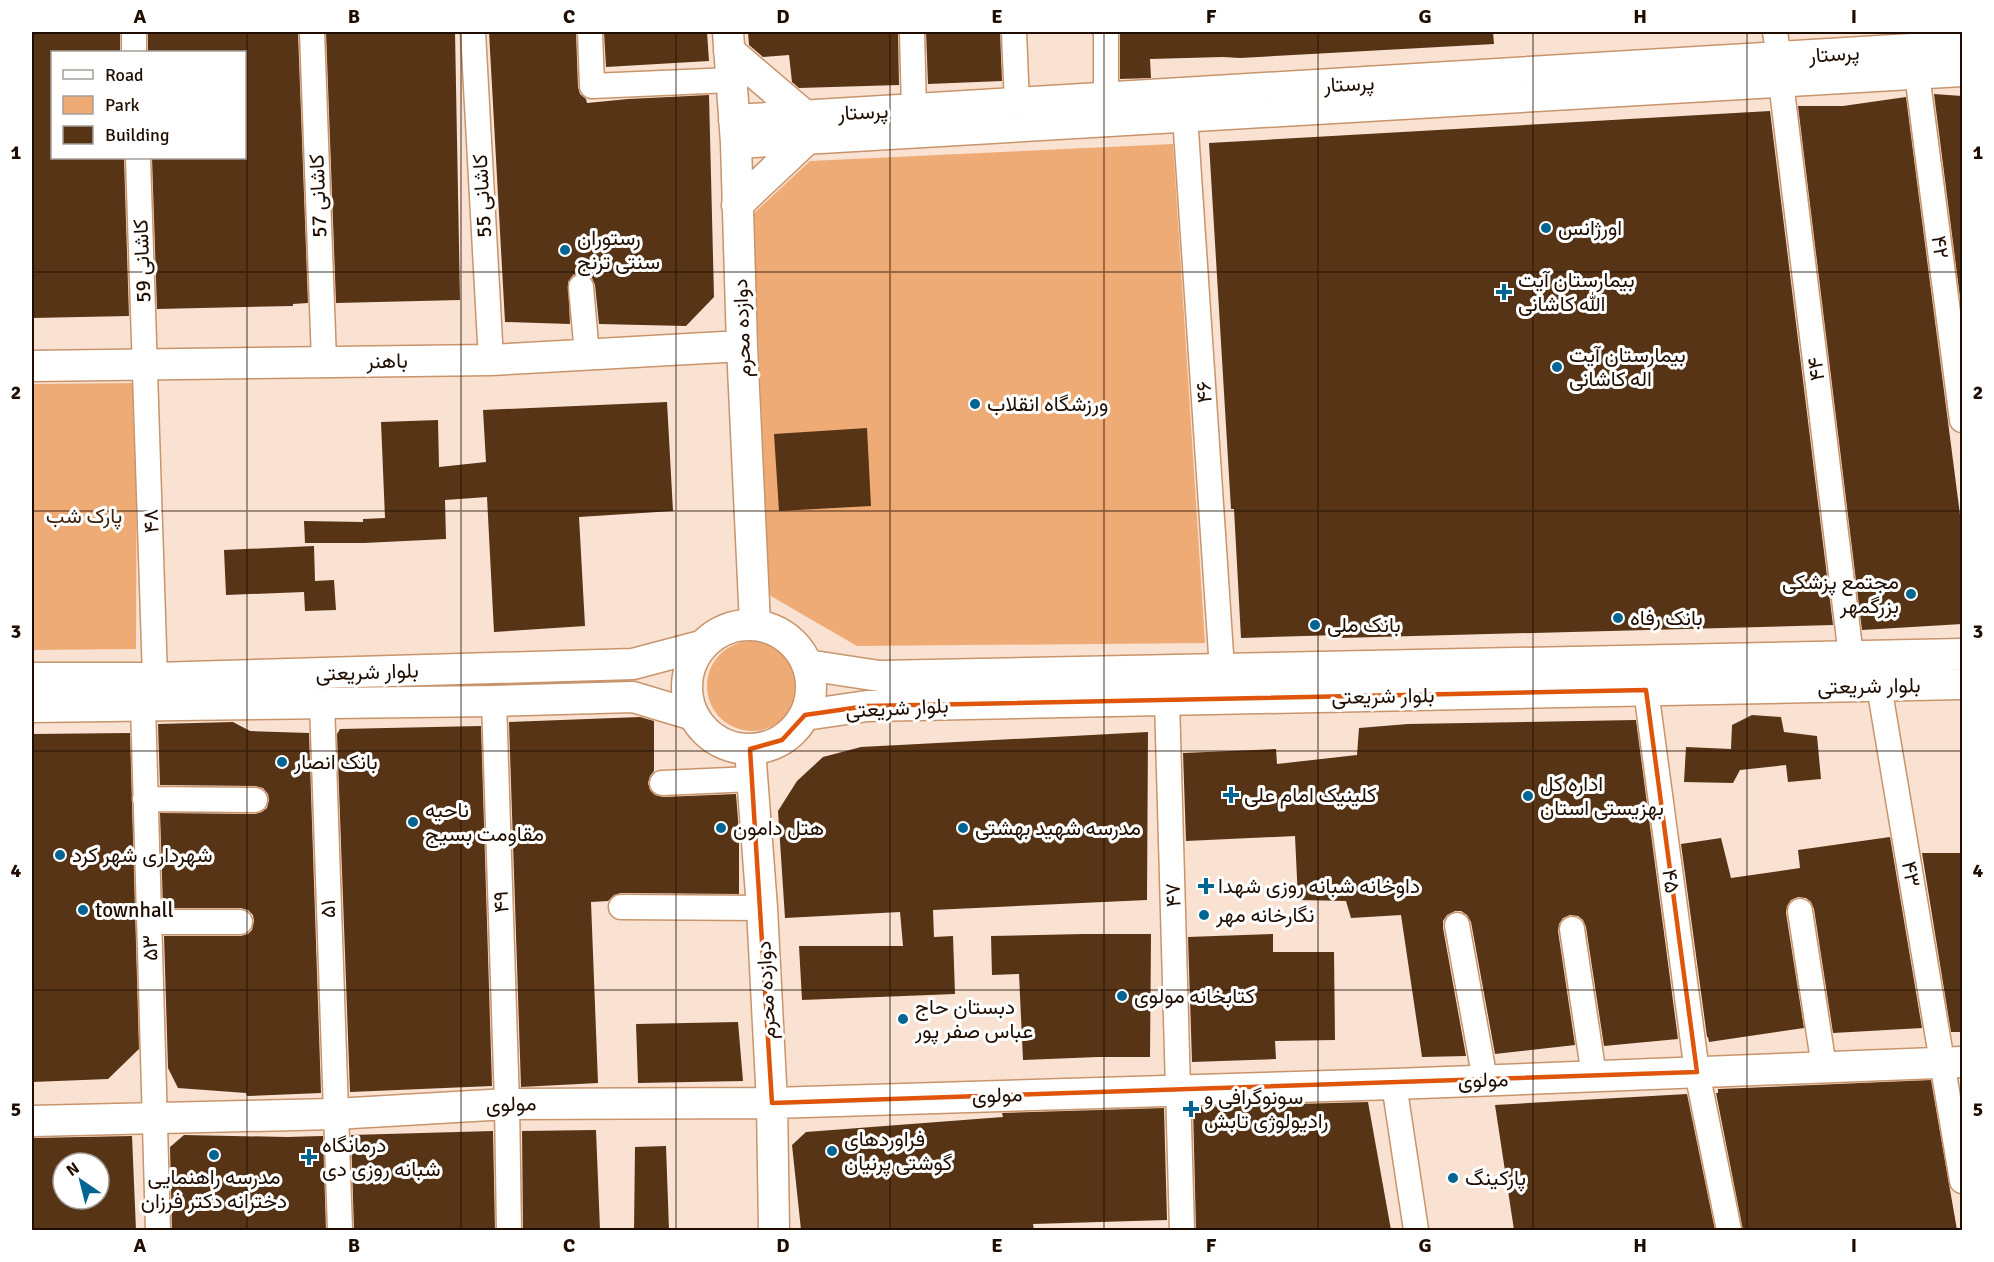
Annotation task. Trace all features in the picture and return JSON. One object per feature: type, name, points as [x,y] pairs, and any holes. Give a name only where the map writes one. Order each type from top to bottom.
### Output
[{"type":"main road","name":"پرستار","points":[[735,131],[1185,116],[1779,57],[1930,39],[1962,46]]},
{"type":"main road","points":[[730,54],[805,127],[737,205]]},
{"type":"main road","name":"دوازده محرم","points":[[730,54],[755,624]]},
{"type":"main road","name":"پرستار","points":[[805,127],[914,110],[1779,57],[1917,74],[1962,72]]},
{"type":"main road","name":"باهنر","points":[[32,366],[491,360],[742,346]]},
{"type":"main road","points":[[755,624],[777,631],[790,639],[800,651],[807,665],[811,682],[810,699],[805,715],[795,729],[782,740],[767,747],[733,748],[717,741],[703,730],[693,715],[687,698],[686,680],[691,662],[701,646],[714,634],[730,627],[755,624]]},
{"type":"main road","name":"بلوار شریعتی","points":[[32,678],[155,678],[633,664],[701,646]]},
{"type":"main road","name":"بلوار شریعتی","points":[[807,665],[879,676],[1962,654]]},
{"type":"main road","points":[[142,705],[155,678]]},
{"type":"main road","name":"بلوار شریعتی","points":[[805,715],[867,706],[1962,684]]},
{"type":"main road","name":"بلوار شریعتی","points":[[32,707],[322,704],[633,697],[693,715]]},
{"type":"main road","name":"دوازده محرم","points":[[750,749],[762,908],[772,1103],[774,1230]]},
{"type":"main road","name":"مولوی","points":[[32,1121],[335,1114],[507,1104],[772,1103],[1394,1084],[1953,1062]]},
{"type":"street","points":[[134,32],[134,51]]},
{"type":"street","name":"کاشانی 57","points":[[312,32],[324,362]]},
{"type":"street","name":"کاشانی 55","points":[[473,32],[491,360]]},
{"type":"street","points":[[590,32],[591,86],[730,54]]},
{"type":"street","points":[[912,32],[914,110]]},
{"type":"street","points":[[1014,32],[1017,104]]},
{"type":"street","points":[[1106,32],[1106,98]]},
{"type":"street","name":"۴۴","points":[[1779,57],[1851,656]]},
{"type":"street","name":"۴۲","points":[[1917,74],[1962,420]]},
{"type":"street","name":"۴۶","points":[[1185,116],[1222,669]]},
{"type":"street","name":"کاشانی 59","points":[[138,159],[146,364]]},
{"type":"street","points":[[581,287],[587,355]]},
{"type":"street","name":"۴۸","points":[[146,364],[155,678]]},
{"type":"street","name":"۴۳","points":[[1879,686],[1953,1062]]},
{"type":"street","name":"۴۵","points":[[1646,690],[1697,1072]]},
{"type":"street","name":"۴۷","points":[[1167,700],[1179,1090]]},
{"type":"street","name":"۴۹","points":[[495,701],[509,1230]]},
{"type":"street","name":"۵۱","points":[[322,704],[340,1230]]},
{"type":"street","name":"۵۳","points":[[142,705],[158,1230]]},
{"type":"street","points":[[662,783],[752,779]]},
{"type":"street","points":[[145,799],[255,800]]},
{"type":"street","points":[[621,907],[762,908]]},
{"type":"street","points":[[1800,911],[1824,1067]]},
{"type":"street","points":[[149,922],[240,922]]},
{"type":"street","points":[[1457,925],[1485,1080]]},
{"type":"street","points":[[1572,929],[1594,1076]]},
{"type":"street","points":[[1953,1062],[1962,1180]]},
{"type":"street","points":[[1697,1072],[1729,1230]]},
{"type":"street","points":[[1394,1084],[1416,1230]]},
{"type":"street","points":[[1179,1090],[1182,1230]]},
{"type":"highlighted area","points":[[1646,690],[1697,1072],[772,1103],[750,749],[782,740],[805,715],[867,706]]},
{"type":"green space","name":"ورزشگاه انقلاب","points":[[1173,144],[1205,643],[857,646],[769,595],[753,214],[810,161]]},
{"type":"green space","name":"پارک شب","points":[[137,383],[136,649],[32,650],[32,384]]},
{"type":"green space","points":[[752,641],[769,645],[784,654],[793,669],[797,686],[793,703],[784,718],[769,727],[752,731],[735,727],[720,718],[711,703],[707,686],[711,669],[720,654],[735,645]]},
{"type":"building","points":[[32,32],[120,32],[120,51],[51,51],[51,159],[124,159],[129,316],[32,318]]},
{"type":"building","points":[[148,32],[298,32],[308,303],[293,304],[293,306],[157,309],[152,159],[246,159],[246,51],[148,51]]},
{"type":"building","points":[[326,32],[455,32],[460,300],[336,303]]},
{"type":"building","points":[[489,32],[576,32],[578,87],[587,103],[709,95],[714,297],[686,326],[599,324],[595,285],[592,278],[580,273],[573,275],[568,282],[570,324],[505,322]]},
{"type":"building","points":[[604,32],[707,32],[709,61],[606,67]]},
{"type":"building","points":[[748,32],[898,32],[899,85],[799,88],[792,82],[789,55],[763,57],[749,45]]},
{"type":"building","points":[[926,32],[1000,32],[1002,81],[928,84]]},
{"type":"building","points":[[1120,32],[1493,32],[1494,44],[1240,58],[1150,59],[1151,78],[1120,79]]},
{"type":"building","points":[[1934,94],[1962,96],[1962,313]]},
{"type":"building","points":[[1906,97],[1962,530],[1962,624],[1862,630],[1798,106],[1843,106]]},
{"type":"building","name":"بیمارستان آیت الله کاشانی","points":[[1770,111],[1833,625],[1339,638],[1339,635],[1241,638],[1209,143]]},
{"type":"building","points":[[667,402],[673,511],[579,517],[585,626],[494,632],[487,497],[445,500],[446,539],[305,543],[304,521],[363,522],[363,519],[385,518],[381,422],[438,420],[439,467],[486,462],[483,410]]},
{"type":"building","points":[[867,428],[871,506],[779,511],[774,434]]},
{"type":"building","points":[[314,546],[315,581],[334,580],[336,610],[305,611],[304,592],[226,595],[224,550]]},
{"type":"building","points":[[1752,715],[1781,717],[1784,732],[1817,736],[1821,779],[1788,782],[1786,765],[1740,770],[1733,783],[1684,782],[1686,747],[1731,749],[1732,725]]},
{"type":"building","points":[[640,717],[654,721],[654,771],[648,783],[655,795],[663,797],[736,794],[739,832],[739,894],[621,893],[614,895],[608,901],[591,902],[598,1083],[521,1087],[509,722]]},
{"type":"building","points":[[1636,720],[1678,1039],[1604,1046],[1586,927],[1578,916],[1570,915],[1563,918],[1558,931],[1575,1045],[1495,1054],[1471,922],[1467,915],[1461,911],[1455,911],[1447,915],[1443,921],[1443,928],[1466,1056],[1422,1057],[1401,915],[1351,918],[1346,901],[1298,900],[1295,836],[1186,841],[1183,753],[1276,749],[1277,764],[1357,755],[1359,728],[1408,724]]},
{"type":"building","points":[[233,722],[250,731],[309,733],[321,1093],[247,1096],[246,1093],[178,1088],[168,1068],[164,936],[241,936],[252,930],[254,921],[253,915],[248,910],[241,908],[163,908],[160,813],[255,814],[267,808],[269,800],[263,788],[255,786],[160,785],[158,724]]},
{"type":"building","points":[[481,726],[492,1086],[350,1092],[337,734],[340,729]]},
{"type":"building","name":"مدرسه شهید بهشتی","points":[[1148,732],[1147,900],[933,910],[934,937],[953,936],[955,994],[802,1000],[799,946],[903,946],[900,912],[785,918],[778,811],[797,781],[823,757],[861,747]]},
{"type":"building","name":"townhall","points":[[130,733],[139,1049],[108,1079],[32,1082],[32,734]]},
{"type":"building","points":[[1890,837],[1922,1028],[1833,1033],[1814,909],[1806,898],[1798,897],[1791,900],[1786,913],[1804,1028],[1709,1042],[1681,844],[1721,838],[1731,878],[1800,868],[1798,850]]},
{"type":"building","points":[[1922,853],[1962,853],[1962,1032],[1951,1032]]},
{"type":"building","points":[[1151,934],[1150,1057],[1023,1060],[1019,974],[992,975],[991,936]]},
{"type":"building","points":[[1273,934],[1273,952],[1334,952],[1335,1040],[1275,1041],[1276,1059],[1192,1062],[1188,937]]},
{"type":"building","points":[[738,1022],[743,1081],[638,1083],[636,1024]]},
{"type":"building","points":[[1931,1080],[1957,1230],[1743,1230],[1716,1093],[1718,1089]]},
{"type":"building","points":[[1687,1094],[1715,1230],[1514,1230],[1495,1105]]},
{"type":"building","points":[[1368,1102],[1391,1230],[1196,1230],[1193,1107]]},
{"type":"building","points":[[1164,1108],[1167,1220],[1033,1224],[1034,1230],[801,1230],[792,1145],[806,1132],[1003,1117],[1002,1113]]},
{"type":"building","points":[[596,1130],[600,1230],[523,1230],[522,1131]]},
{"type":"building","points":[[493,1131],[495,1230],[354,1230],[351,1135]]},
{"type":"building","points":[[184,1135],[323,1136],[326,1230],[172,1230],[170,1147]]},
{"type":"building","points":[[132,1136],[136,1230],[32,1230],[32,1138]]},
{"type":"building","points":[[666,1146],[669,1230],[634,1230],[635,1147]]},
{"type":"place","name":"اورژانس","points":[[1546,228]]},
{"type":"place","name":"رستوران سنتی ترنج","points":[[565,250]]},
{"type":"place","name":"بیمارستان آیت الله کاشانی","points":[[1504,292]]},
{"type":"place","name":"بیمارستان آیت اله کاشانی","points":[[1557,367]]},
{"type":"place","name":"ورزشگاه انقلاب","points":[[975,404]]},
{"type":"place","name":"مجتمع پزشکی بزرگمهر","points":[[1911,594]]},
{"type":"place","name":"بانک رفاه","points":[[1618,618]]},
{"type":"place","name":"بانک ملی","points":[[1315,625]]},
{"type":"place","name":"بانک انصار","points":[[282,762]]},
{"type":"place","name":"کلینیک امام علی","points":[[1231,795]]},
{"type":"place","name":"اداره کل بهزیستی استان","points":[[1528,796]]},
{"type":"place","name":"ناحیه مقاومت بسیج","points":[[413,822]]},
{"type":"place","name":"هتل دامون","points":[[721,828]]},
{"type":"place","name":"مدرسه شهید بهشتی","points":[[963,828]]},
{"type":"place","name":"شهرداری شهر کرد","points":[[60,855]]},
{"type":"place","name":"داوخانه شبانه روزی شهدا","points":[[1206,886]]},
{"type":"place","name":"townhall","points":[[83,910]]},
{"type":"place","name":"نگارخانه مهر","points":[[1204,915]]},
{"type":"place","name":"کتابخانه مولوی","points":[[1122,996]]},
{"type":"place","name":"دبستان حاج عباس صفر پور","points":[[903,1019]]},
{"type":"place","name":"سونوگرافی و رادیولوژی تابش","points":[[1191,1109]]},
{"type":"place","name":"فراوردهای گوشتی پرنیان","points":[[832,1151]]},
{"type":"place","name":"مدرسه راهنمایی دخترانه دکتر فرزان","points":[[214,1155]]},
{"type":"place","name":"درمانگاه شبانه روزی دی","points":[[309,1157]]},
{"type":"place","name":"پارکینگ","points":[[1453,1178]]}]
